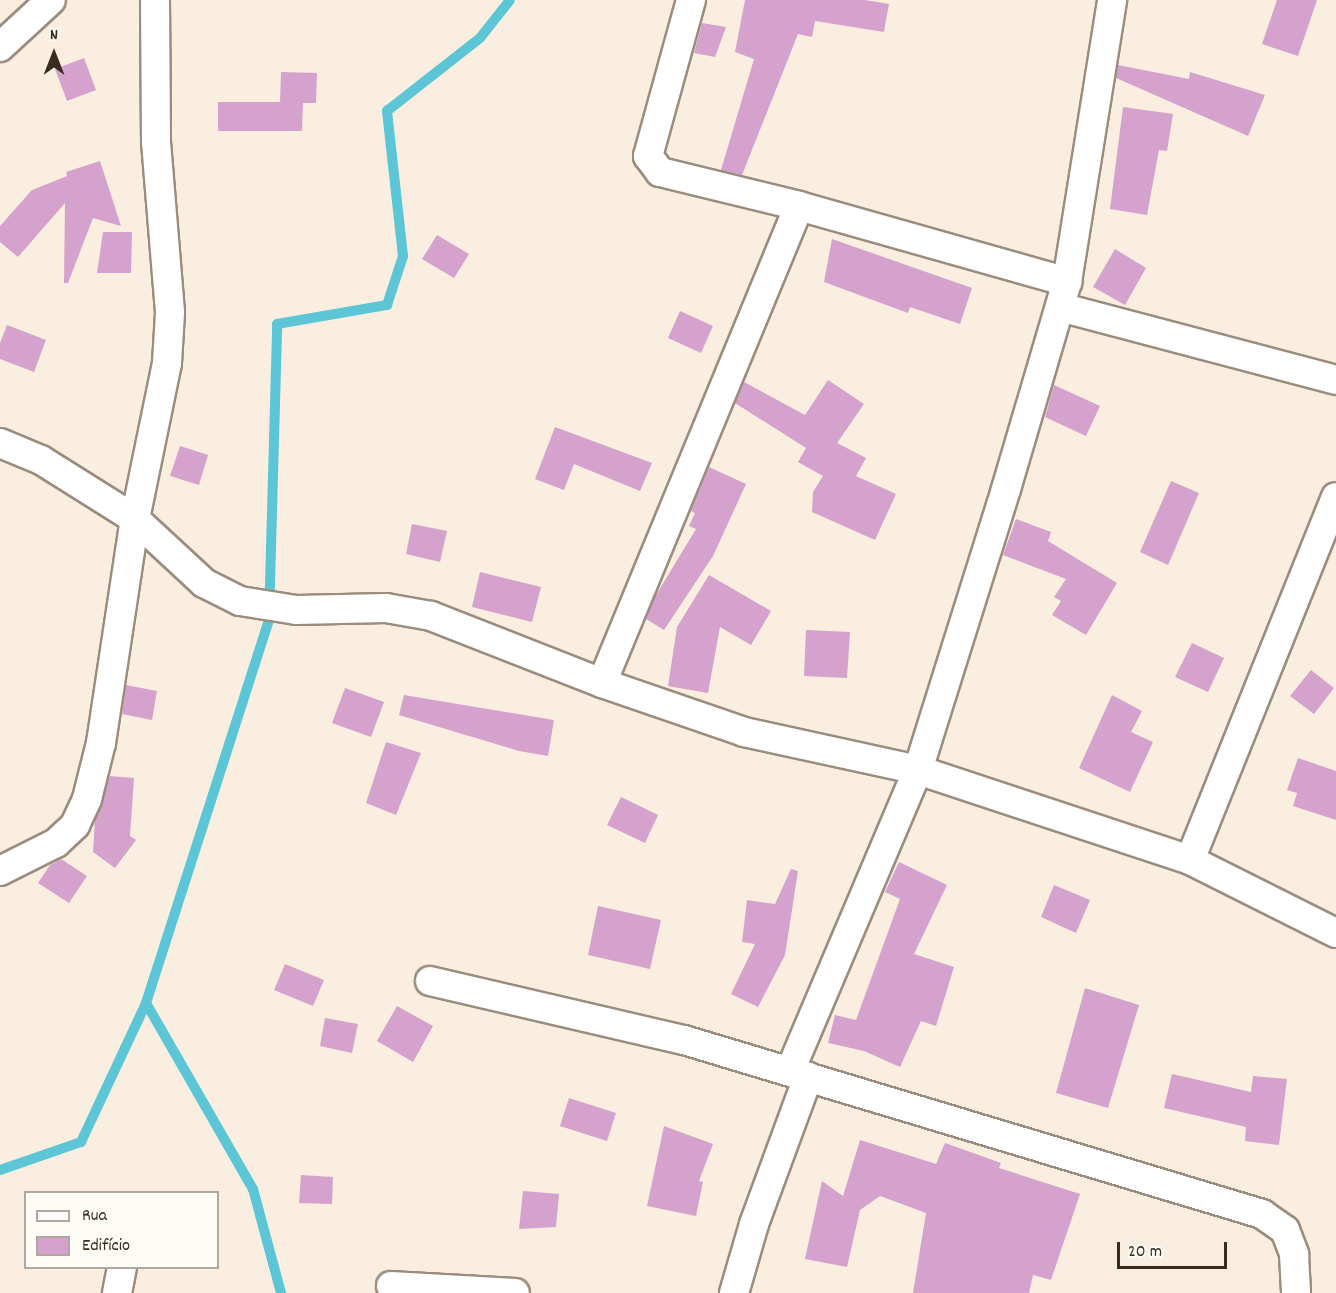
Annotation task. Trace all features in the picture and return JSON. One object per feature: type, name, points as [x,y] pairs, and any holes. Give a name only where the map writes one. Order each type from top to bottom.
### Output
[{"type":"street","points":[[0,47],[51,0]]},
{"type":"street","points":[[0,871],[56,843],[75,825],[87,800],[101,743],[135,519],[167,363],[170,312],[156,142],[155,0]]},
{"type":"street","points":[[691,0],[648,156],[652,165],[660,172],[800,206],[1063,294],[1336,380]]},
{"type":"street","points":[[734,1293],[799,1074],[918,770],[1063,294],[1112,0]]},
{"type":"street","points":[[602,683],[800,206]]},
{"type":"street","points":[[0,443],[41,460],[135,519],[204,583],[240,600],[296,610],[387,608],[431,616],[602,683],[744,732],[918,770],[1190,860],[1336,933]]},
{"type":"street","points":[[1190,860],[1336,497]]},
{"type":"street","points":[[430,981],[684,1040],[1262,1214],[1285,1230],[1294,1254],[1296,1293]]},
{"type":"street","points":[[117,1293],[122,1269]]},
{"type":"street","points":[[391,1286],[515,1293]]},
{"type":"building","points":[[745,0],[865,0],[889,4],[884,32],[815,21],[812,37],[798,34],[742,175],[721,170],[754,59],[735,52]]},
{"type":"building","points":[[1277,0],[1317,0],[1298,56],[1262,44]]},
{"type":"building","points":[[702,23],[726,27],[715,57],[694,53]]},
{"type":"building","points":[[84,58],[96,90],[67,101],[55,69]]},
{"type":"building","points":[[1118,65],[1189,79],[1190,72],[1265,95],[1248,136],[1116,78]]},
{"type":"building","points":[[281,72],[317,73],[316,103],[303,103],[302,131],[218,131],[218,102],[280,102]]},
{"type":"building","points":[[1123,107],[1173,114],[1167,151],[1159,150],[1147,215],[1110,209]]},
{"type":"building","points":[[100,161],[121,226],[93,218],[68,283],[64,283],[65,203],[18,257],[0,242],[0,226],[32,190],[67,176],[66,172]]},
{"type":"building","points":[[103,232],[132,232],[131,273],[97,273]]},
{"type":"building","points":[[437,235],[469,254],[454,278],[422,259]]},
{"type":"building","points":[[832,239],[972,288],[960,324],[910,307],[908,313],[824,282]]},
{"type":"building","points":[[1115,249],[1146,268],[1125,305],[1093,287]]},
{"type":"building","points":[[680,311],[713,326],[701,353],[668,338]]},
{"type":"building","points":[[7,325],[46,340],[34,372],[0,359],[0,343]]},
{"type":"building","points":[[828,380],[864,404],[837,443],[866,458],[856,476],[896,494],[875,540],[812,512],[813,492],[823,476],[798,462],[806,448],[735,403],[744,382],[805,415]]},
{"type":"building","points":[[1054,385],[1100,406],[1086,436],[1045,417]]},
{"type":"building","points":[[555,427],[652,463],[640,491],[574,464],[564,490],[535,479]]},
{"type":"building","points":[[180,446],[208,455],[199,485],[170,476]]},
{"type":"building","points":[[709,467],[746,484],[713,556],[664,630],[646,619],[656,595],[696,529],[689,526],[695,513],[691,511]]},
{"type":"building","points":[[1171,481],[1199,493],[1168,565],[1140,552]]},
{"type":"building","points":[[1016,519],[1051,532],[1048,541],[1117,583],[1086,635],[1052,615],[1061,601],[1054,597],[1066,579],[1003,555]]},
{"type":"building","points":[[412,524],[447,531],[440,562],[406,554]]},
{"type":"building","points":[[480,572],[541,587],[532,622],[472,607]]},
{"type":"building","points":[[709,575],[771,611],[751,645],[720,627],[708,693],[668,686],[677,627]]},
{"type":"building","points":[[806,630],[850,632],[847,678],[804,676]]},
{"type":"building","points":[[1192,643],[1224,658],[1208,692],[1175,677]]},
{"type":"building","points":[[1311,670],[1334,688],[1314,714],[1290,696]]},
{"type":"building","points":[[126,685],[157,691],[152,720],[122,714]]},
{"type":"building","points":[[345,688],[384,702],[371,737],[332,723]]},
{"type":"building","points":[[404,695],[554,720],[548,756],[519,751],[399,715]]},
{"type":"building","points":[[1112,695],[1142,711],[1131,732],[1153,742],[1130,792],[1079,768]]},
{"type":"building","points":[[386,742],[421,753],[396,815],[366,803]]},
{"type":"building","points":[[1298,758],[1336,771],[1336,820],[1293,806],[1297,793],[1287,790]]},
{"type":"building","points":[[110,776],[134,778],[130,836],[136,840],[115,868],[93,852],[95,820]]},
{"type":"building","points":[[621,797],[658,815],[645,843],[607,825]]},
{"type":"building","points":[[61,859],[87,876],[69,903],[38,883],[50,865]]},
{"type":"building","points":[[899,862],[947,885],[914,954],[954,967],[936,1026],[921,1021],[900,1067],[864,1051],[828,1043],[835,1015],[856,1020],[900,899],[885,892]]},
{"type":"building","points":[[791,869],[798,871],[785,955],[758,1007],[731,994],[755,944],[742,942],[747,900],[775,904]]},
{"type":"building","points":[[1054,885],[1090,900],[1076,933],[1041,917]]},
{"type":"building","points":[[598,906],[661,920],[650,969],[588,955]]},
{"type":"building","points":[[285,964],[324,980],[313,1006],[274,990]]},
{"type":"building","points":[[1085,988],[1139,1005],[1108,1108],[1056,1093]]},
{"type":"building","points":[[397,1006],[433,1026],[413,1062],[377,1041]]},
{"type":"building","points":[[325,1018],[358,1024],[352,1053],[320,1046]]},
{"type":"building","points":[[1172,1074],[1251,1092],[1253,1076],[1287,1079],[1279,1145],[1245,1141],[1246,1127],[1164,1108]]},
{"type":"building","points":[[569,1098],[616,1113],[607,1141],[560,1126]]},
{"type":"building","points":[[664,1126],[713,1144],[699,1181],[703,1182],[696,1216],[647,1206]]},
{"type":"building","points":[[860,1140],[936,1164],[945,1143],[1001,1163],[999,1168],[1080,1194],[1051,1280],[1033,1275],[1029,1293],[913,1293],[926,1213],[880,1196],[860,1210],[847,1267],[805,1259],[822,1181],[843,1196]]},
{"type":"building","points":[[301,1175],[333,1177],[332,1204],[299,1203]]},
{"type":"building","points":[[523,1191],[559,1194],[556,1227],[519,1229]]},
{"type":"waterway","points":[[0,1170],[81,1142],[146,1003],[269,619],[277,324],[387,305],[403,256],[387,111],[480,38],[510,0]]},
{"type":"waterway","points":[[146,1003],[253,1189],[281,1293]]}]
